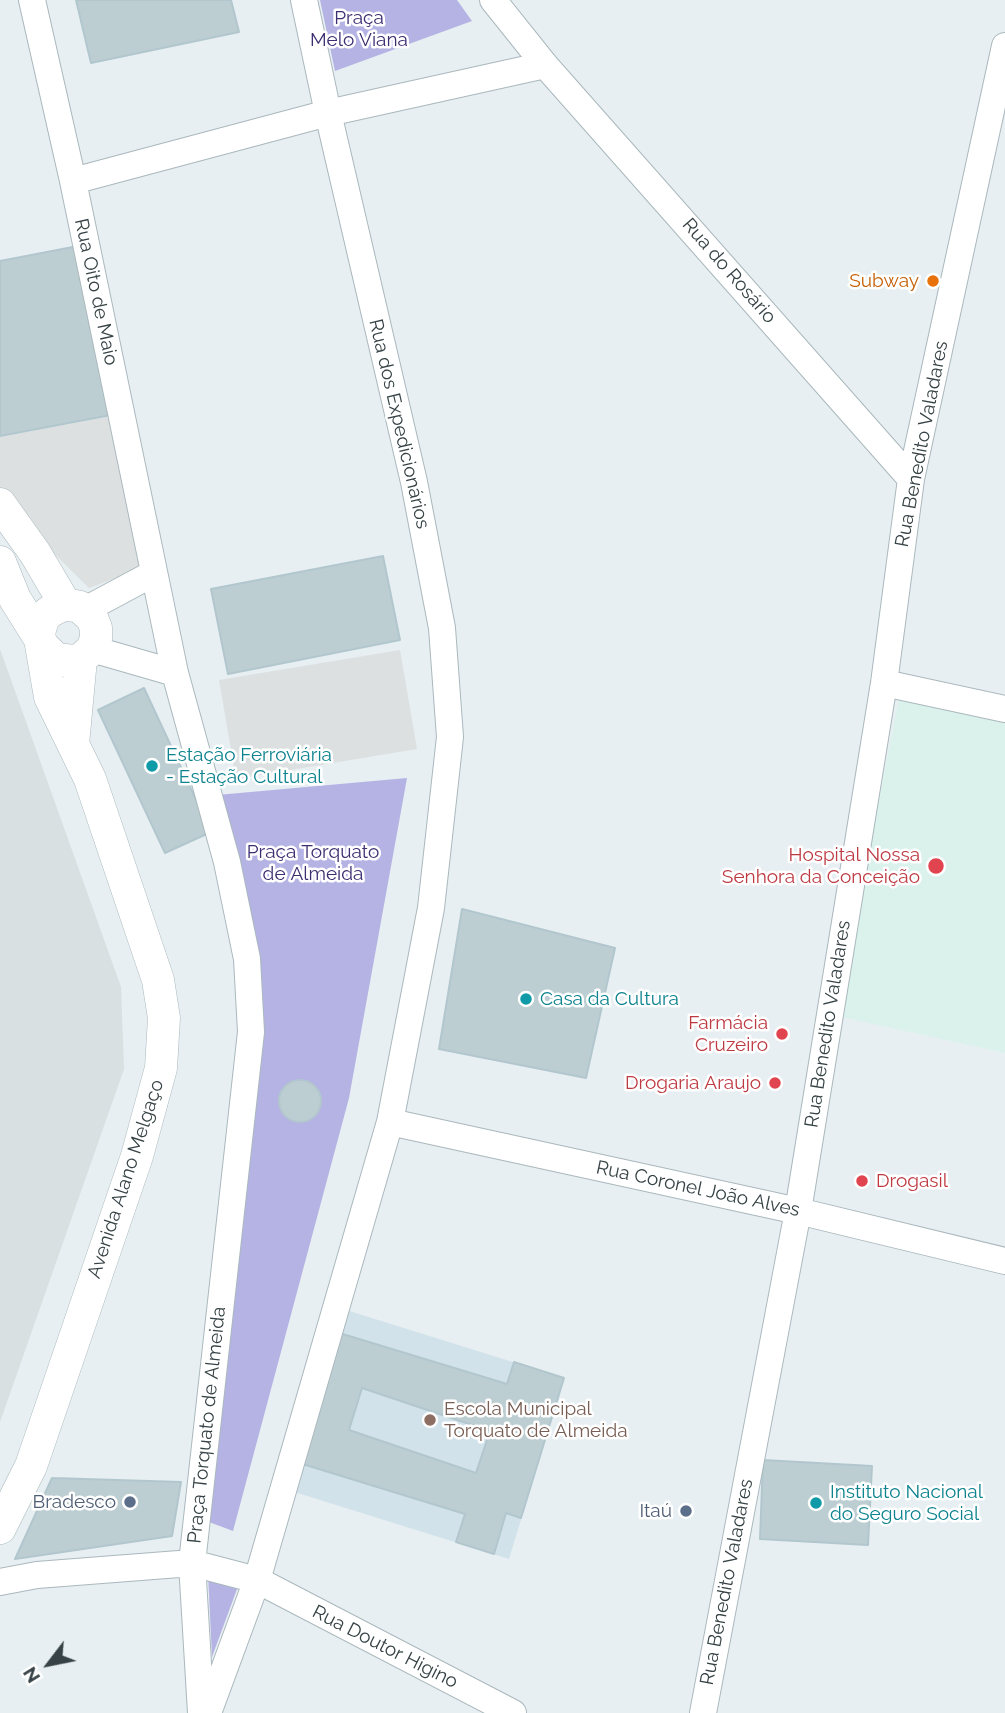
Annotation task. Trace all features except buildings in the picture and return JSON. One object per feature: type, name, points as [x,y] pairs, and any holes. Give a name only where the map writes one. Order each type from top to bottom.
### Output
[{"type":"street","name":"Rua Oito de Maio","points":[[32,0],[74,181],[155,579]]},
{"type":"street","points":[[304,0],[328,113]]},
{"type":"street","points":[[74,181],[328,113],[545,65],[493,0]]},
{"type":"street","name":"Rua Benedito Valadares","points":[[703,1713],[797,1211],[884,683],[911,479],[1005,46]]},
{"type":"street","name":"Rua do Rosário","points":[[545,65],[911,479]]},
{"type":"street","name":"Rua dos Expedicionários","points":[[328,113],[421,517],[442,628],[450,737],[431,908],[390,1122]]},
{"type":"street","points":[[0,504],[75,607],[92,618],[96,628],[96,639],[86,654],[73,744]]},
{"type":"street","name":"Avenida Alano Melgaço","points":[[0,562],[15,599],[41,642],[56,659],[73,661],[86,654]]},
{"type":"street","points":[[41,642],[40,628],[49,612],[75,607],[155,579]]},
{"type":"street","name":"Praça Torquato de Almeida","points":[[155,579],[175,673],[227,862],[247,959],[251,1032],[192,1563],[201,1713]]},
{"type":"street","name":"Avenida Alano Melgaço","points":[[0,1528],[32,1466],[137,1156],[161,1068],[163,1018],[158,980],[90,779],[50,697],[41,642]]},
{"type":"street","points":[[86,654],[175,673]]},
{"type":"street","points":[[884,683],[1005,709]]},
{"type":"street","points":[[208,1713],[257,1580],[390,1122]]},
{"type":"street","name":"Rua Coronel João Alves","points":[[390,1122],[797,1211],[1005,1261]]},
{"type":"street","points":[[0,1582],[37,1575],[192,1563]]},
{"type":"street","name":"Praça Torquato de Almeida","points":[[192,1563],[257,1580]]},
{"type":"street","name":"Rua Doutor Higino","points":[[257,1580],[513,1713]]},
{"type":"shaded area","points":[[111,416],[140,569],[89,588],[29,529],[0,490],[0,437]]},
{"type":"shaded area","points":[[0,649],[121,987],[124,1069],[0,1422]]},
{"type":"shaded area","points":[[400,650],[417,749],[236,779],[219,680]]},
{"type":"shaded area","name":"Hospital Nossa Senhora da Conceição","points":[[900,693],[1005,716],[1005,1053],[837,1016]]},
{"type":"shaded area","name":"Escola Municipal Torquato de Almeida","points":[[343,1309],[564,1378],[509,1559],[288,1490]]},
{"type":"green space","name":"Praça Melo Viana","points":[[320,0],[457,0],[472,21],[335,71]]},
{"type":"green space","name":"Praça Torquato de Almeida","points":[[407,778],[349,1098],[233,1531],[201,1519],[258,1074],[217,795]]},
{"type":"green space","points":[[208,1574],[240,1581],[212,1657]]},
{"type":"place","name":"Subway","points":[[933,281]]},
{"type":"place","name":"Estação Ferroviária - Estação Cultural","points":[[152,766]]},
{"type":"place","name":"Hospital Nossa Senhora da Conceição","points":[[936,866]]},
{"type":"place","name":"Casa da Cultura","points":[[526,999]]},
{"type":"place","name":"Farmácia Cruzeiro","points":[[782,1034]]},
{"type":"place","name":"Drogaria Araujo","points":[[775,1083]]},
{"type":"place","name":"Drogasil","points":[[862,1181]]},
{"type":"place","name":"Escola Municipal Torquato de Almeida","points":[[430,1420]]},
{"type":"place","name":"Bradesco","points":[[130,1502]]},
{"type":"place","name":"Instituto Nacional do Seguro Social","points":[[816,1503]]},
{"type":"place","name":"Itaú","points":[[686,1511]]}]
